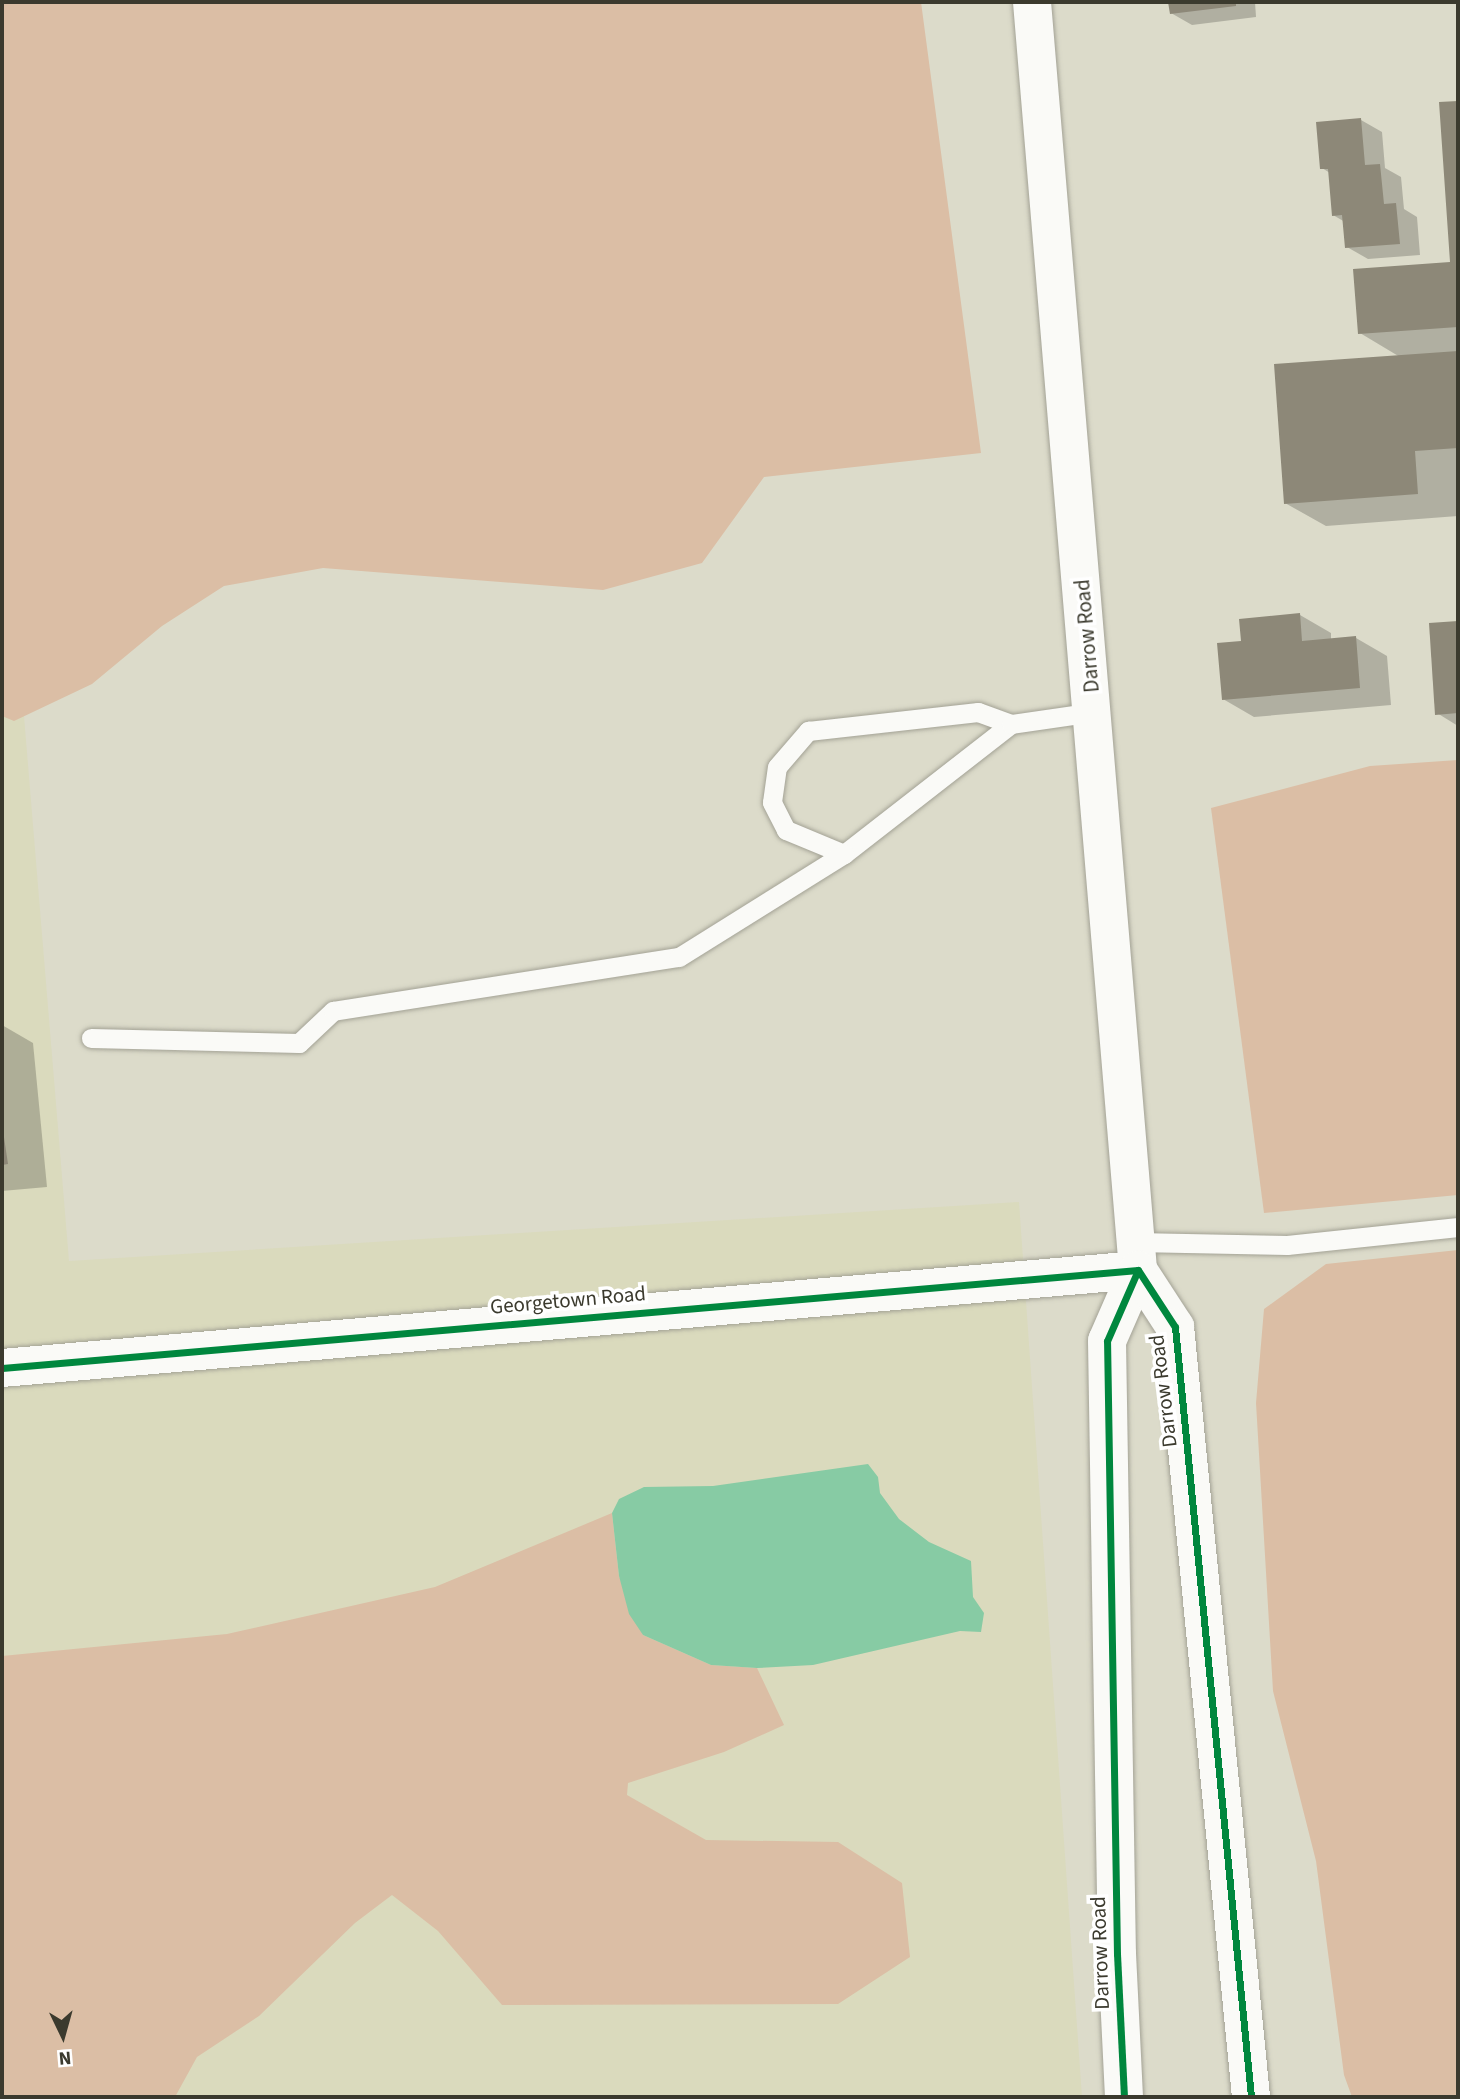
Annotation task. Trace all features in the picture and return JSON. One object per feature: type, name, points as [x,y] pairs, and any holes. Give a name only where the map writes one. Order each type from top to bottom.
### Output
[{"type":"main road","name":"Darrow Road","points":[[1032,2],[1094,712],[1136,1256],[1107,1341],[1116,1940],[1124,2097]]},
{"type":"main road","name":"Darrow Road","points":[[1136,1256],[1175,1327],[1251,2097]]},
{"type":"main road","name":"Georgetown Road","points":[[2,1367],[1136,1256]]},
{"type":"lane","points":[[844,853],[786,830],[772,802],[777,767],[808,731],[978,712],[1011,724],[1094,712]]},
{"type":"lane","points":[[91,1038],[299,1044],[333,1011],[679,957],[844,853],[1011,724]]},
{"type":"lane","points":[[1136,1256],[1287,1245],[1458,1227]]},
{"type":"shaded area","points":[[2,2],[921,2],[981,453],[764,477],[702,563],[603,590],[323,568],[224,586],[162,626],[92,684],[14,721],[2,716]]},
{"type":"shaded area","points":[[14,595],[69,1261],[1019,1202],[1082,2097],[2,2097],[2,597]]},
{"type":"shaded area","points":[[1458,760],[1458,1195],[1264,1213],[1211,808],[1370,766]]},
{"type":"shaded area","points":[[1458,1250],[1458,2097],[1352,2097],[1344,2075],[1316,1861],[1273,1691],[1256,1403],[1264,1309],[1326,1264]]},
{"type":"shaded area","points":[[868,1464],[878,1477],[880,1493],[899,1519],[929,1542],[971,1561],[973,1597],[984,1613],[981,1632],[960,1631],[813,1665],[757,1668],[711,1665],[643,1635],[629,1614],[619,1576],[612,1513],[619,1499],[644,1487],[713,1486]]},
{"type":"shaded area","points":[[612,1513],[619,1576],[643,1635],[711,1665],[757,1668],[784,1725],[724,1752],[628,1783],[627,1795],[706,1840],[838,1842],[902,1883],[910,1957],[838,2004],[502,2005],[438,1931],[392,1895],[355,1923],[259,2016],[197,2057],[175,2097],[2,2097],[2,1656],[227,1634],[435,1587]]},
{"type":"building","points":[[1168,2],[1236,2],[1236,6],[1170,14]]},
{"type":"building","points":[[1458,101],[1458,327],[1358,334],[1353,269],[1450,262],[1439,102]]},
{"type":"building","points":[[1361,118],[1365,165],[1380,164],[1384,204],[1396,203],[1400,244],[1345,248],[1342,215],[1332,216],[1328,169],[1320,169],[1316,122]]},
{"type":"building","points":[[1458,351],[1458,448],[1415,451],[1418,494],[1284,504],[1274,364]]},
{"type":"building","points":[[1300,613],[1302,641],[1356,636],[1360,688],[1222,700],[1217,643],[1241,641],[1239,619]]},
{"type":"building","points":[[1458,621],[1458,713],[1435,715],[1429,623]]},
{"type":"building","points":[[2,1124],[8,1164],[2,1165]]},
{"type":"cycle path","points":[[1138,1270],[1175,1327],[1251,2097]]},
{"type":"cycle path","points":[[2,1368],[1138,1270]]},
{"type":"cycle path","points":[[1124,2097],[1117,1954],[1107,1341],[1138,1270]]}]
